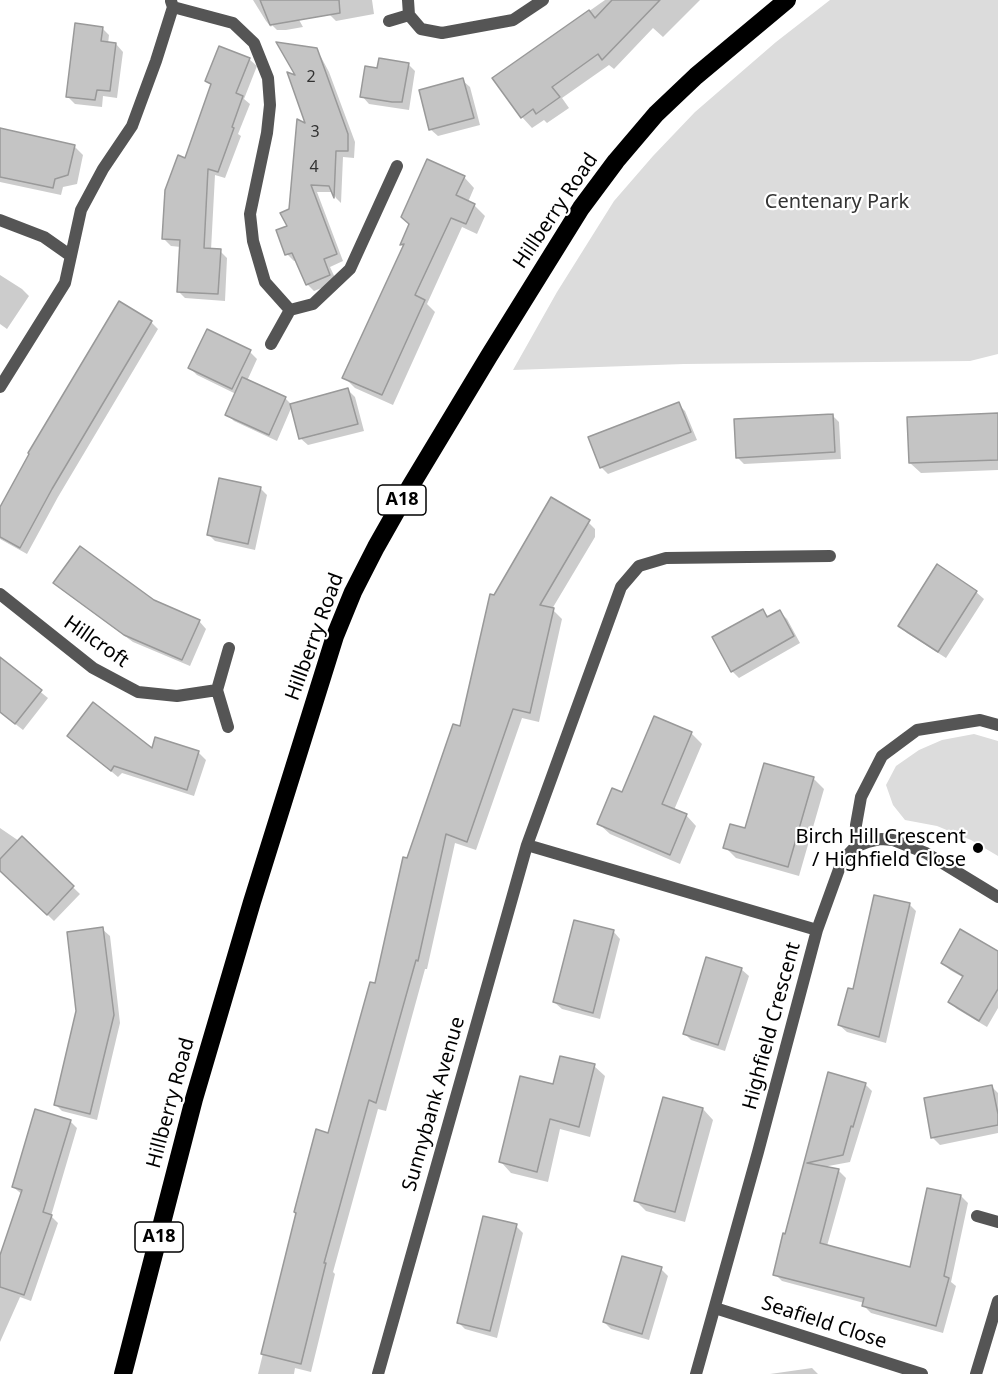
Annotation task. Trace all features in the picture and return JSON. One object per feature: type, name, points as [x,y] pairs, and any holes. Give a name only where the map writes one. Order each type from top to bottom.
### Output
[{"type":"highway","name":"Hillberry Road","points":[[123,1374],[194,1099],[335,636],[353,592],[410,487],[581,208],[616,161],[656,114],[696,76],[786,0]]},
{"type":"street","points":[[408,0],[409,15],[421,29],[442,33],[513,20],[543,0]]},
{"type":"street","points":[[0,387],[65,283],[81,210],[103,169],[132,126],[156,61],[172,4],[233,23],[254,44],[268,78],[270,105],[267,133],[250,214],[253,242],[265,282],[290,310]]},
{"type":"street","points":[[389,21],[409,15]]},
{"type":"street","points":[[271,344],[290,310],[313,304],[350,269],[397,166]]},
{"type":"street","points":[[0,220],[44,237],[71,256]]},
{"type":"street","name":"Sunnybank Avenue","points":[[378,1374],[527,845],[621,587],[639,566],[666,558],[830,556]]},
{"type":"street","name":"Hillcroft","points":[[0,594],[93,668],[138,692],[177,696],[217,690]]},
{"type":"street","points":[[228,727],[217,690],[229,648]]},
{"type":"street","points":[[998,725],[980,720],[917,730],[882,756],[861,797],[855,847],[881,839],[912,846],[998,897]]},
{"type":"street","points":[[527,845],[817,930]]},
{"type":"street","name":"Highfield Crescent","points":[[696,1374],[817,930],[842,861],[855,847]]},
{"type":"street","points":[[977,1216],[998,1222]]},
{"type":"street","points":[[976,1374],[998,1300]]},
{"type":"street","name":"Seafield Close","points":[[715,1308],[922,1374]]},
{"type":"green space","name":"Centenary Park","points":[[830,0],[998,0],[998,354],[970,361],[684,364],[513,370],[557,292],[614,201],[695,112],[776,42]]},
{"type":"green space","points":[[974,734],[998,741],[998,856],[971,840],[937,826],[905,820],[893,805],[886,785],[896,766],[919,750],[942,740]]},
{"type":"building","points":[[260,0],[339,0],[340,13],[270,25]]},
{"type":"building","points":[[612,0],[660,0],[602,60],[598,54],[552,87],[560,97],[536,114],[533,109],[521,118],[492,78],[589,10],[595,18]]},
{"type":"building","points":[[75,23],[103,27],[101,41],[116,43],[110,91],[97,90],[95,100],[66,97]]},
{"type":"building","points":[[276,42],[317,48],[348,134],[348,151],[336,151],[334,198],[329,186],[311,185],[337,254],[324,259],[330,275],[306,285],[292,253],[285,255],[276,230],[287,226],[280,213],[289,209],[297,119],[305,123],[287,72],[295,75]]},
{"type":"building","points":[[219,46],[250,58],[236,93],[243,96],[218,172],[208,169],[204,248],[221,249],[218,294],[177,292],[180,240],[162,239],[165,190],[178,155],[185,158],[211,84],[205,81]]},
{"type":"building","points":[[379,58],[409,63],[402,102],[360,97],[365,66],[377,68]]},
{"type":"building","points":[[463,78],[474,118],[429,130],[419,90]]},
{"type":"building","points":[[0,128],[75,145],[68,175],[55,179],[53,188],[0,177]]},
{"type":"building","points":[[427,159],[465,176],[456,195],[475,204],[466,224],[451,218],[415,295],[425,300],[382,395],[342,378],[404,244],[400,245],[409,224],[401,217]]},
{"type":"building","points":[[119,301],[152,321],[52,489],[20,548],[0,537],[0,507],[28,453]]},
{"type":"building","points":[[207,329],[251,350],[232,389],[188,368]]},
{"type":"building","points":[[242,377],[286,397],[269,435],[225,415]]},
{"type":"building","points":[[348,388],[358,424],[299,439],[290,404]]},
{"type":"building","points":[[679,402],[691,432],[600,468],[588,437]]},
{"type":"building","points":[[998,413],[998,460],[909,463],[907,417]]},
{"type":"building","points":[[833,414],[835,452],[736,458],[734,419]]},
{"type":"building","points":[[219,478],[261,487],[248,544],[207,535]]},
{"type":"building","points":[[551,497],[590,520],[540,605],[554,608],[530,713],[513,709],[467,842],[446,834],[418,961],[416,960],[376,1103],[369,1100],[324,1263],[326,1263],[301,1364],[261,1354],[316,1129],[328,1133],[370,982],[375,983],[403,857],[407,858],[453,724],[460,726],[490,594],[494,595]]},
{"type":"building","points":[[80,546],[154,600],[200,620],[182,660],[124,635],[53,583]]},
{"type":"building","points":[[937,564],[977,591],[938,652],[898,626]]},
{"type":"building","points":[[763,609],[767,617],[780,610],[794,636],[731,672],[712,637]]},
{"type":"building","points":[[0,657],[42,690],[15,724],[0,712]]},
{"type":"building","points":[[93,702],[152,748],[155,737],[199,751],[187,790],[114,766],[111,771],[67,736]]},
{"type":"building","points":[[654,716],[692,732],[662,804],[687,814],[670,855],[597,824],[612,788],[622,792]]},
{"type":"building","points":[[764,763],[814,777],[788,867],[723,848],[730,824],[745,828]]},
{"type":"building","points":[[22,836],[74,886],[47,915],[0,871],[0,859]]},
{"type":"building","points":[[874,895],[910,903],[879,1037],[838,1025],[848,988],[853,989]]},
{"type":"building","points":[[574,920],[614,930],[593,1013],[553,1002]]},
{"type":"building","points":[[103,927],[114,1015],[90,1114],[54,1105],[76,1011],[67,932]]},
{"type":"building","points":[[960,929],[998,951],[998,989],[979,1021],[948,1002],[963,976],[941,963]]},
{"type":"building","points":[[706,957],[742,968],[718,1045],[683,1034]]},
{"type":"building","points":[[560,1056],[595,1064],[579,1127],[550,1119],[537,1172],[499,1162],[520,1076],[553,1084]]},
{"type":"building","points":[[828,1072],[866,1083],[843,1155],[807,1163],[839,1169],[820,1243],[910,1267],[927,1188],[961,1195],[944,1276],[949,1278],[936,1326],[862,1306],[864,1298],[773,1275]]},
{"type":"building","points":[[992,1085],[998,1125],[931,1138],[924,1098]]},
{"type":"building","points":[[663,1097],[703,1108],[675,1212],[634,1201]]},
{"type":"building","points":[[35,1109],[71,1120],[43,1212],[52,1215],[24,1295],[0,1287],[0,1255],[22,1190],[12,1187]]},
{"type":"building","points":[[483,1216],[517,1224],[490,1331],[457,1323]]},
{"type":"building","points":[[622,1256],[662,1267],[642,1334],[603,1322]]},
{"type":"place","name":"Birch Hill Crescent / Highfield Close","points":[[978,848]]}]
